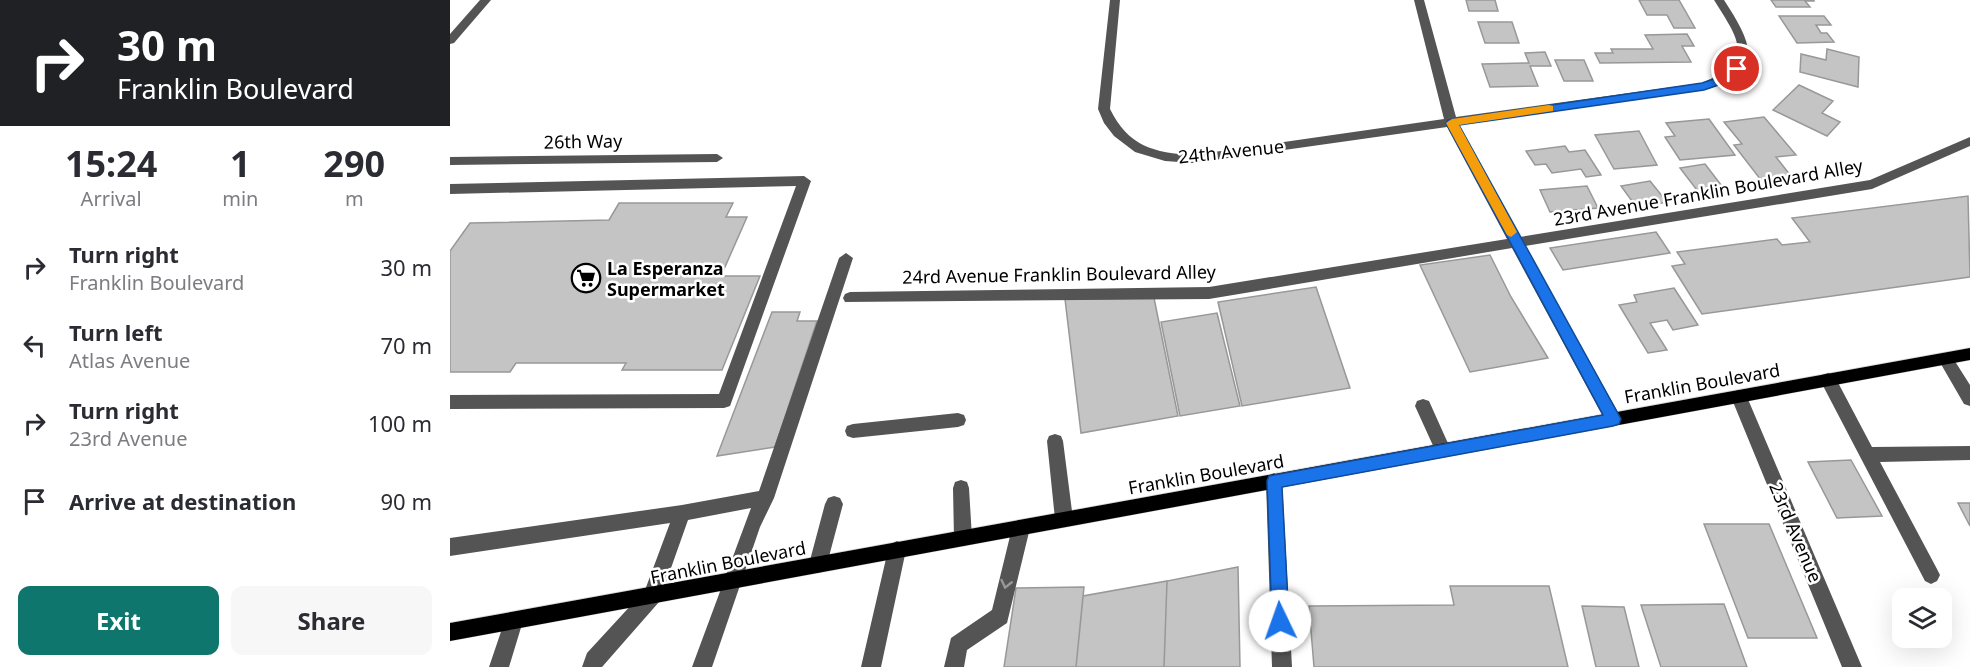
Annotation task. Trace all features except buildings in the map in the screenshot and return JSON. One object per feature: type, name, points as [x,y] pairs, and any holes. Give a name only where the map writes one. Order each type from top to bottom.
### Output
[{"type":"main road","name":"Franklin Boulevard","points":[[450,632],[1970,354]]},
{"type":"street","points":[[450,41],[455,30],[486,0]]},
{"type":"street","name":"24th Avenue","points":[[1115,0],[1104,109],[1110,125],[1120,137],[1151,153],[1173,158],[1193,159],[1452,123]]},
{"type":"street","points":[[1419,0],[1452,123],[1613,419]]},
{"type":"street","points":[[1452,123],[1704,86],[1724,79],[1737,69],[1743,58],[1744,47],[1741,35],[1719,0]]},
{"type":"street","name":"23rd Avenue Franklin Boulevard Alley","points":[[1517,242],[1872,184],[1970,141]]},
{"type":"street","name":"26th Way","points":[[450,161],[717,158]]},
{"type":"street","points":[[450,189],[804,181],[724,401],[450,402]]},
{"type":"street","name":"24rd Avenue Franklin Boulevard Alley","points":[[850,298],[1209,293],[1517,242]]},
{"type":"street","points":[[702,667],[752,525],[765,498],[846,258]]},
{"type":"street","points":[[1946,359],[1970,399]]},
{"type":"street","points":[[1828,380],[1931,575]]},
{"type":"street","name":"23rd Avenue","points":[[1739,397],[1852,667]]},
{"type":"street","points":[[1423,406],[1443,450]]},
{"type":"street","points":[[853,431],[958,420]]},
{"type":"street","points":[[1055,441],[1064,519]]},
{"type":"street","points":[[1867,454],[1970,453]]},
{"type":"street","points":[[1274,481],[1282,667]]},
{"type":"street","points":[[961,488],[963,538]]},
{"type":"street","points":[[450,546],[682,513],[765,498]]},
{"type":"street","points":[[818,564],[834,504]]},
{"type":"street","points":[[592,667],[594,660],[651,596],[682,513]]},
{"type":"street","points":[[954,667],[958,645],[1000,616],[1021,528]]},
{"type":"street","points":[[871,667],[897,550]]},
{"type":"street","points":[[499,667],[514,621]]},
{"type":"slow traffic","points":[[1511,232],[1452,123],[1549,108]]},
{"type":"place","name":"La Esperanza Supermarket","points":[[586,278]]},
{"type":"route","points":[[1280,621],[1274,481],[1613,419],[1452,123],[1704,86],[1724,79],[1737,69]]}]
